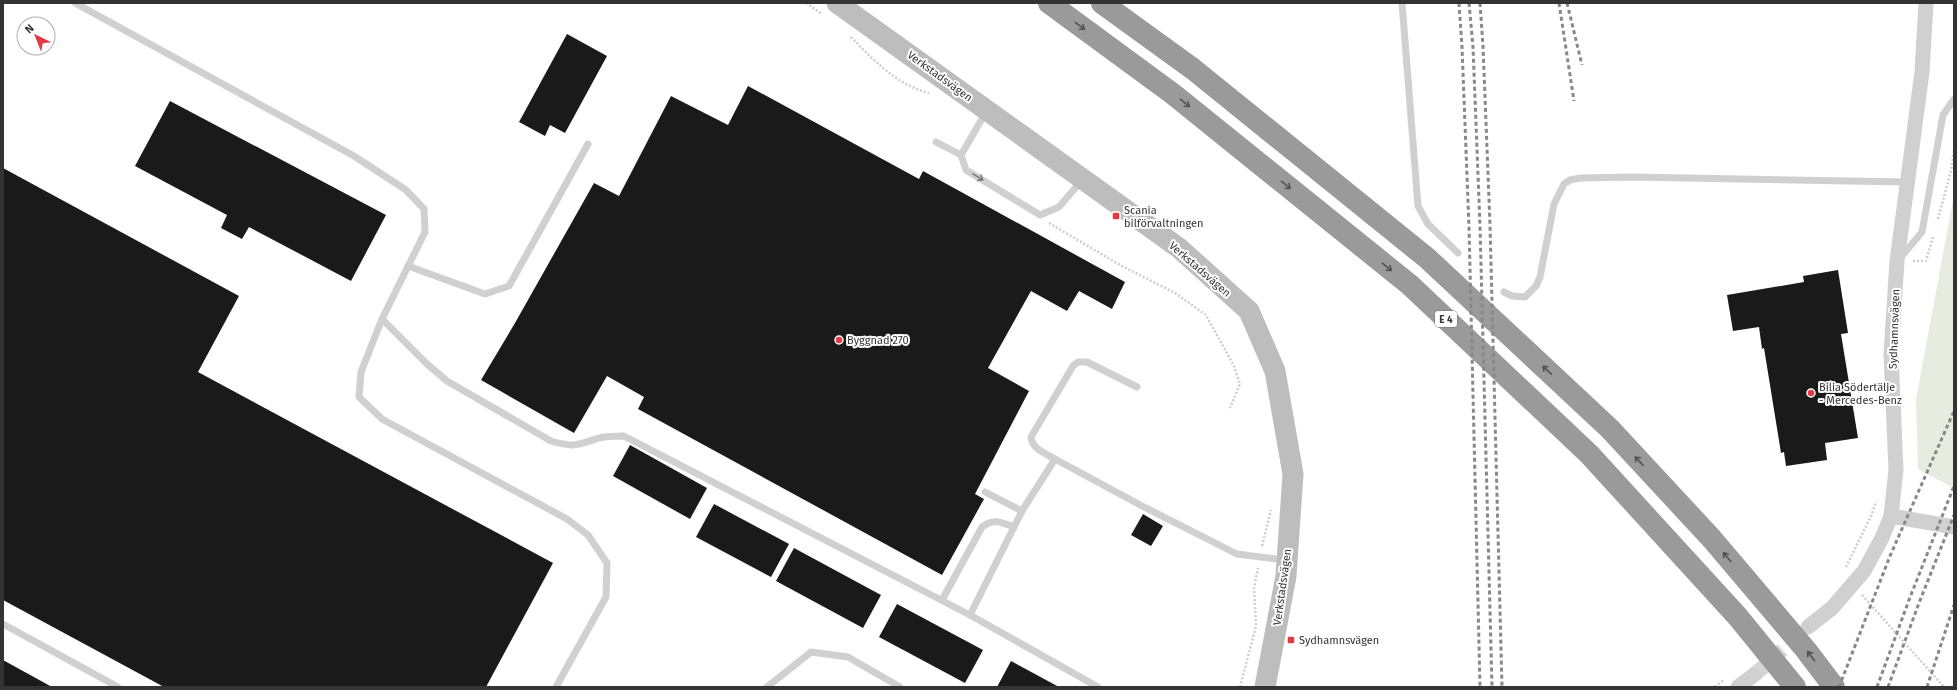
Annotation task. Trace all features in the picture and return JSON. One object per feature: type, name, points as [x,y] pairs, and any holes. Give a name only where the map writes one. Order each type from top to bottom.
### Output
[{"type":"highway","name":"E 4","points":[[1049,3],[1174,94],[1410,285],[1589,454],[1738,617],[1794,687]]},
{"type":"highway","points":[[1102,3],[1193,69],[1439,268],[1616,435],[1712,538],[1806,650],[1834,687]]},
{"type":"main road","name":"Verkstadsvägen","points":[[830,9],[987,110],[1179,248],[1248,311],[1275,371],[1293,474],[1286,576],[1265,687]]},
{"type":"street","name":"Sydhamnsvägen","points":[[1808,627],[1832,608],[1853,585],[1874,555],[1891,516],[1896,470],[1891,354],[1897,261],[1922,72],[1926,3]]},
{"type":"street","points":[[1891,516],[1954,527]]},
{"type":"street","points":[[1738,687],[1754,675]]},
{"type":"lane","points":[[75,3],[354,156],[406,190],[424,209],[425,232],[382,319],[361,372],[359,398],[382,419],[566,519],[588,535],[607,563],[606,596],[556,687]]},
{"type":"lane","points":[[1402,3],[1418,206],[1428,224],[1458,253]]},
{"type":"lane","points":[[1897,261],[1922,232],[1943,115],[1954,99]]},
{"type":"lane","points":[[961,155],[987,110]]},
{"type":"lane","points":[[936,142],[961,155],[966,170],[1040,215],[1058,207],[1083,179]]},
{"type":"lane","points":[[408,266],[485,294],[509,286],[588,144]]},
{"type":"lane","points":[[1504,292],[1512,296],[1525,297],[1536,286],[1543,267],[1554,204],[1564,184],[1570,180],[1580,178],[1633,177],[1907,182]]},
{"type":"lane","points":[[382,319],[427,364],[447,381],[551,441],[567,446],[582,445],[601,438],[624,436],[942,600],[1098,687]]},
{"type":"lane","points":[[1137,387],[1087,362],[1078,362],[1073,366],[1031,437],[1032,442],[1035,447],[1144,507],[1237,554],[1287,560]]},
{"type":"lane","points":[[970,615],[1022,511],[1055,458]]},
{"type":"lane","points":[[985,492],[1022,511]]},
{"type":"lane","points":[[942,600],[982,527],[988,522],[994,520],[1014,527]]},
{"type":"lane","points":[[3,624],[118,687]]},
{"type":"lane","points":[[767,687],[811,652],[848,657],[900,687]]},
{"type":"path","points":[[806,3],[830,9]]},
{"type":"path","points":[[846,32],[876,63],[913,89],[933,94]]},
{"type":"path","points":[[1040,215],[1056,228],[1120,266],[1175,294],[1206,315],[1234,366],[1240,384],[1230,408]]},
{"type":"path","points":[[1240,687],[1256,626],[1254,588],[1272,504]]},
{"type":"path","points":[[1853,585],[1944,687]]},
{"type":"shaded area","points":[[1954,195],[1954,488],[1918,469],[1916,399]]},
{"type":"building","points":[[567,34],[607,56],[565,133],[550,125],[545,136],[519,122]]},
{"type":"building","name":"Byggnad 270","points":[[748,86],[919,179],[923,171],[1125,282],[1112,309],[1079,291],[1067,311],[1031,291],[988,368],[1029,391],[975,494],[984,499],[942,575],[638,409],[644,397],[607,376],[574,433],[481,380],[594,183],[619,196],[671,96],[728,125]]},
{"type":"building","points":[[170,101],[386,215],[351,281],[249,227],[242,239],[221,228],[227,215],[135,166]]},
{"type":"building","points":[[3,168],[239,296],[198,372],[553,563],[486,687],[164,687],[3,600]]},
{"type":"building","name":"Bilia Södertälje - Mercedes-Benz","points":[[1838,270],[1848,333],[1841,334],[1858,438],[1825,443],[1827,460],[1786,466],[1784,452],[1781,453],[1764,348],[1762,349],[1759,327],[1733,331],[1727,295],[1804,282],[1803,276]]},
{"type":"building","points":[[630,445],[707,488],[690,519],[613,476]]},
{"type":"building","points":[[714,504],[789,544],[771,577],[696,537]]},
{"type":"building","points":[[1143,514],[1163,526],[1151,546],[1131,535]]},
{"type":"building","points":[[794,548],[881,595],[863,628],[776,581]]},
{"type":"building","points":[[897,604],[983,650],[965,683],[879,637]]},
{"type":"building","points":[[3,660],[52,687],[3,687]]},
{"type":"building","points":[[1011,661],[1059,687],[997,687]]},
{"type":"tunnel","points":[[1754,675],[1803,632]]},
{"type":"railway","points":[[1459,3],[1469,227],[1480,687]]},
{"type":"railway","points":[[1469,3],[1473,47],[1480,226],[1492,687]]},
{"type":"railway","points":[[1480,3],[1490,225],[1502,687]]},
{"type":"railway","points":[[1559,3],[1574,101]]},
{"type":"railway","points":[[1567,3],[1582,65]]},
{"type":"railway","points":[[1839,687],[1890,556],[1954,411]]},
{"type":"railway","points":[[1877,687],[1909,600],[1954,486]]},
{"type":"railway","points":[[1888,687],[1954,515]]},
{"type":"railway","points":[[1927,687],[1954,605]]},
{"type":"place","name":"Scania bilförvaltningen","points":[[1116,216]]},
{"type":"place","name":"Byggnad 270","points":[[839,340]]},
{"type":"place","name":"Bilia Södertälje - Mercedes-Benz","points":[[1811,393]]},
{"type":"place","name":"Sydhamnsvägen","points":[[1291,640]]}]
